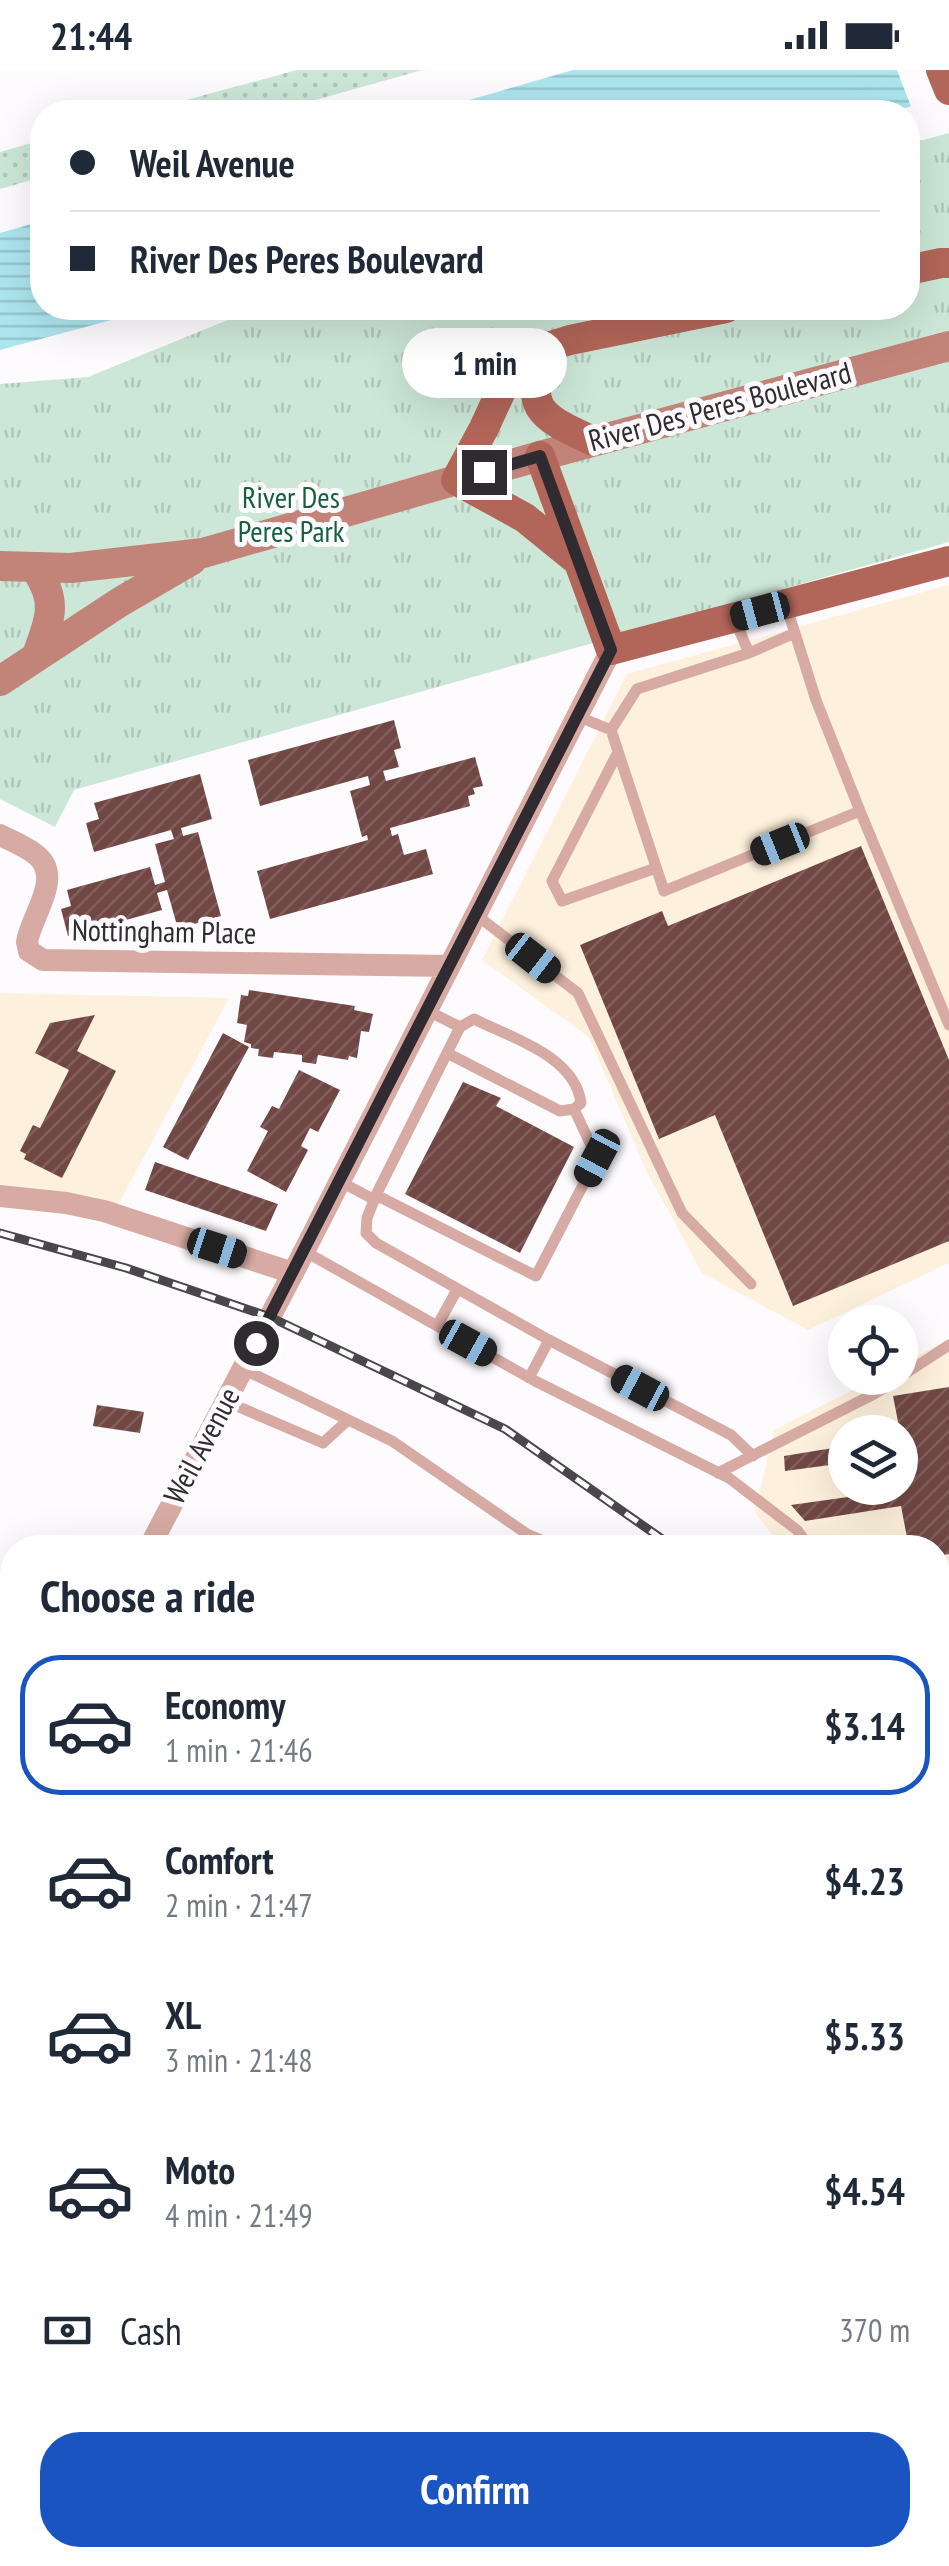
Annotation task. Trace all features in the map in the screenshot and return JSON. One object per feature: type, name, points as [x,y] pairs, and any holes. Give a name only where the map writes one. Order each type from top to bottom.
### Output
[{"type":"main road","points":[[941,70],[949,90]]},
{"type":"main road","points":[[920,267],[946,260]]},
{"type":"main road","points":[[581,563],[525,518],[456,480],[515,365],[525,354],[570,340],[668,320]]},
{"type":"main road","name":"River Des Peres Boulevard","points":[[0,566],[103,566],[203,553],[540,456],[949,346]]},
{"type":"main road","points":[[548,348],[536,372],[534,390],[540,410],[554,422],[593,442]]},
{"type":"main road","points":[[540,456],[611,650],[734,618],[790,618],[949,562]]},
{"type":"main road","name":"River Des Peres Boulevard","points":[[0,681],[37,654],[203,553]]},
{"type":"main road","points":[[35,568],[51,598],[46,631],[37,654]]},
{"type":"street","name":"Weil Avenue","points":[[155,1535],[611,650]]},
{"type":"street","name":"Nottingham Place","points":[[0,835],[38,855],[47,871],[48,883],[27,942],[29,951],[42,960],[448,966]]},
{"type":"street","points":[[0,1196],[104,1211],[293,1273]]},
{"type":"lane","points":[[734,618],[748,653]]},
{"type":"lane","points":[[611,730],[637,690],[748,653],[790,618],[816,700],[949,1025]]},
{"type":"lane","points":[[577,716],[611,730],[664,891],[860,811]]},
{"type":"lane","points":[[618,752],[552,880],[562,902],[656,868]]},
{"type":"lane","points":[[475,914],[578,994],[682,1213],[751,1284]]},
{"type":"lane","points":[[935,991],[949,986]]},
{"type":"lane","points":[[426,1010],[460,1027]]},
{"type":"lane","points":[[448,1054],[560,1111],[574,1109],[581,1103],[573,1076],[557,1060],[474,1019],[460,1027],[366,1218],[366,1233],[376,1243],[457,1290],[731,1435],[753,1456]]},
{"type":"lane","points":[[339,1181],[536,1276],[597,1158],[574,1109]]},
{"type":"lane","points":[[304,1251],[529,1378],[718,1473],[801,1535]]},
{"type":"lane","points":[[437,1326],[457,1290]]},
{"type":"lane","points":[[529,1378],[550,1340]]},
{"type":"lane","points":[[918,1365],[949,1345]]},
{"type":"lane","points":[[243,1368],[392,1441],[480,1500],[519,1535]]},
{"type":"lane","points":[[718,1473],[872,1395]]},
{"type":"lane","points":[[226,1401],[323,1443],[348,1420]]},
{"type":"shaded area","points":[[949,585],[949,1263],[861,1305],[828,1305],[828,1320],[808,1330],[702,1273],[645,1168],[589,1037],[482,960],[627,674]]},
{"type":"shaded area","points":[[0,993],[229,998],[118,1205],[94,1197],[0,1184]]},
{"type":"shaded area","points":[[949,1339],[949,1535],[772,1535],[755,1512],[774,1430],[843,1395],[918,1395],[918,1355]]},
{"type":"green space","points":[[297,70],[422,70],[316,100],[186,100]]},
{"type":"green space","name":"River Des Peres Park","points":[[949,133],[949,542],[74,790],[55,827],[0,799],[0,384],[88,377],[228,320],[920,320],[923,140]]},
{"type":"green space","points":[[30,143],[30,180],[0,189],[0,152]]},
{"type":"water","points":[[573,70],[949,70],[949,97],[920,104],[920,100],[469,100]]},
{"type":"water","points":[[30,224],[30,320],[111,320],[0,350],[0,233]]},
{"type":"pier","points":[[897,70],[949,70],[949,102],[920,110],[920,100],[908,100]]},
{"type":"building","points":[[394,720],[401,748],[394,750],[399,767],[383,771],[386,781],[475,757],[483,786],[473,788],[475,794],[468,796],[470,806],[390,828],[392,836],[398,834],[404,855],[426,849],[433,874],[270,919],[257,871],[368,840],[367,835],[362,837],[350,791],[370,785],[368,776],[260,806],[248,760]]},
{"type":"building","points":[[200,774],[212,819],[181,828],[183,836],[198,832],[221,916],[178,929],[167,890],[157,893],[162,910],[68,936],[61,909],[71,906],[67,890],[150,867],[155,885],[165,882],[155,844],[174,839],[171,830],[94,852],[86,823],[99,819],[94,803]]},
{"type":"building","points":[[861,846],[949,1060],[949,1241],[793,1306],[715,1115],[659,1139],[580,945],[662,911],[668,926]]},
{"type":"building","points":[[249,990],[355,1006],[354,1010],[373,1014],[369,1032],[361,1031],[357,1058],[318,1055],[316,1064],[302,1062],[302,1055],[274,1052],[273,1058],[258,1056],[259,1049],[244,1042],[247,1025],[237,1023],[241,995],[248,996]]},
{"type":"building","points":[[95,1015],[77,1051],[116,1071],[62,1178],[24,1159],[26,1154],[20,1151],[33,1125],[40,1128],[69,1070],[35,1053],[50,1023]]},
{"type":"building","points":[[223,1033],[249,1047],[188,1160],[163,1147]]},
{"type":"building","points":[[299,1070],[340,1090],[318,1132],[310,1128],[301,1146],[308,1150],[286,1192],[247,1171],[268,1131],[260,1127],[272,1106],[279,1109]]},
{"type":"building","points":[[463,1082],[501,1098],[496,1106],[574,1147],[520,1253],[405,1194]]},
{"type":"building","points":[[155,1162],[278,1204],[266,1231],[145,1190]]},
{"type":"building","points":[[949,1387],[949,1535],[907,1535],[901,1506],[805,1521],[791,1505],[828,1500],[828,1505],[918,1505],[918,1415],[897,1415],[893,1396]]},
{"type":"building","points":[[97,1405],[144,1412],[140,1433],[93,1426]]},
{"type":"building","points":[[828,1449],[828,1465],[785,1471],[784,1456]]},
{"type":"railway","points":[[0,1233],[126,1268],[270,1317],[505,1429],[656,1535]]},
{"type":"route","points":[[256,1343],[611,650],[540,456],[484,472]]}]
